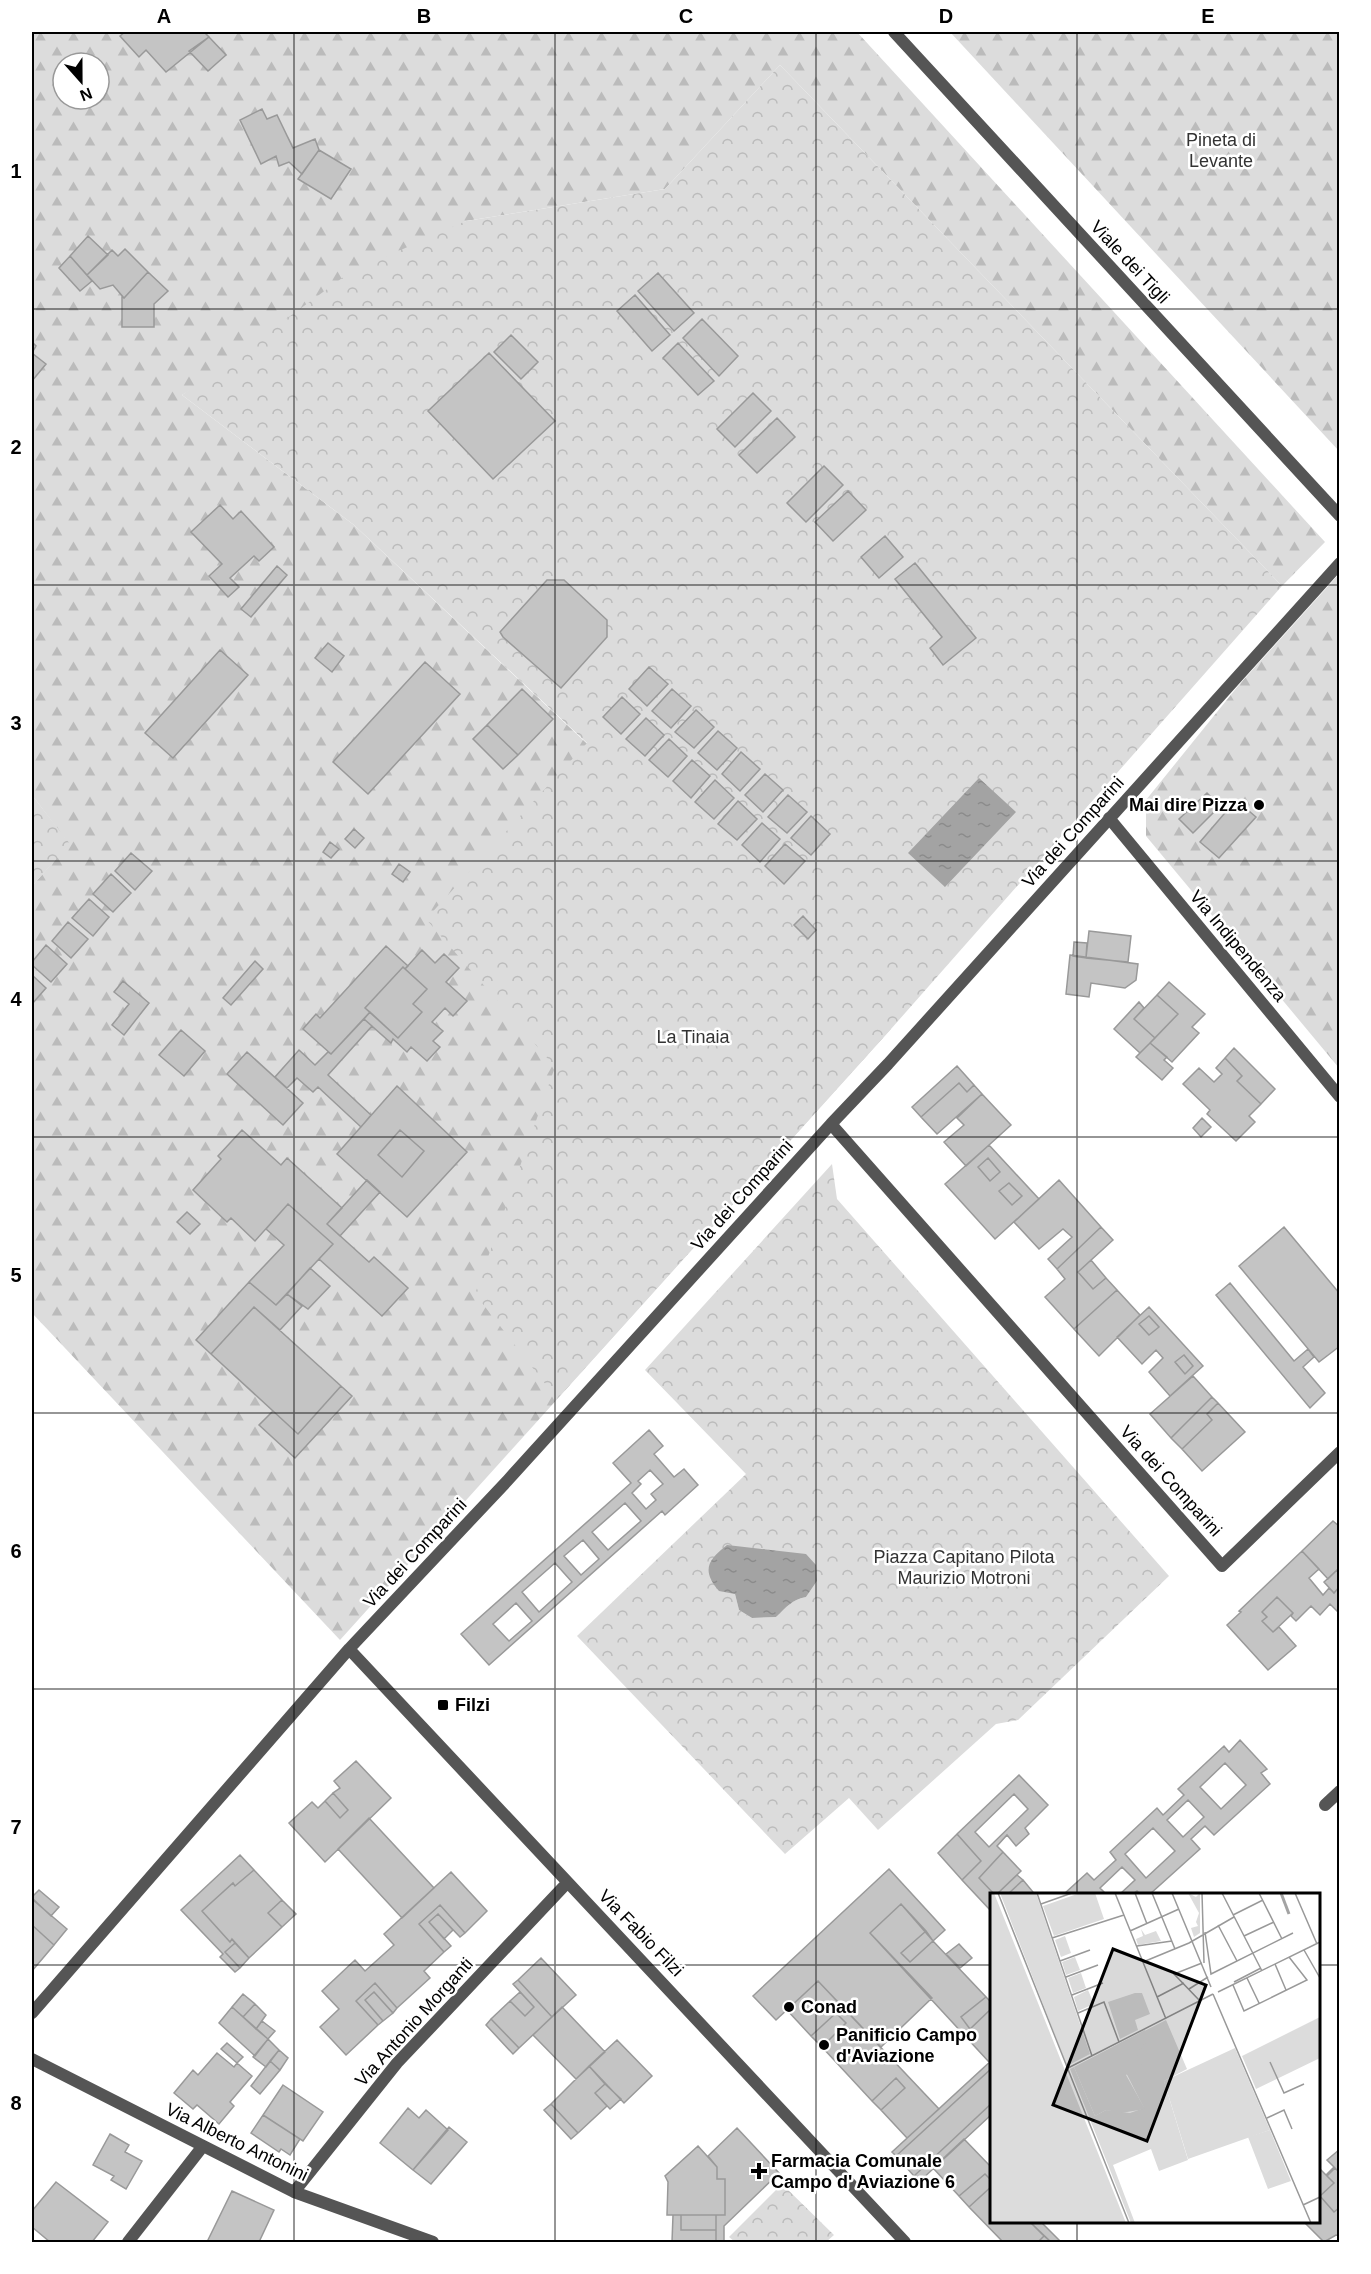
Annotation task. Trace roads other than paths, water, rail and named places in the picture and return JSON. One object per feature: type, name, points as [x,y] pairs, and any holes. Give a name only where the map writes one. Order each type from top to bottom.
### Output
[{"type":"street","name":"Viale dei Tigli","points":[[894,32],[1340,516]]},
{"type":"street","name":"Via dei Comparini","points":[[32,2013],[349,1650],[508,1480],[896,1055],[1340,563]]},
{"type":"street","name":"Via Indipendenza","points":[[1109,818],[1340,1096]]},
{"type":"street","name":"Via dei Comparini","points":[[831,1124],[1222,1566],[1340,1452]]},
{"type":"street","name":"Via Fabio Filzi","points":[[349,1650],[905,2242]]},
{"type":"street","points":[[1324,1805],[1340,1791]]},
{"type":"street","name":"Via Antonio Morganti","points":[[294,2192],[397,2063],[567,1883]]},
{"type":"street","name":"Via Alberto Antonini","points":[[32,2059],[294,2192],[433,2242]]},
{"type":"street","points":[[128,2242],[203,2146]]},
{"type":"water","points":[[979,778],[1016,812],[945,887],[908,853]]},
{"type":"water","points":[[727,1545],[806,1554],[816,1565],[817,1581],[806,1597],[793,1602],[776,1617],[752,1618],[739,1610],[735,1594],[719,1591],[710,1577],[711,1561]]},
{"type":"place","name":"Mai dire Pizza","points":[[1259,805]]},
{"type":"place","name":"Filzi","points":[[443,1705]]},
{"type":"place","name":"Conad","points":[[789,2007]]},
{"type":"place","name":"Panificio Campo d'Aviazione","points":[[824,2045]]},
{"type":"place","name":"Farmacia Comunale Campo d' Aviazione 6","points":[[759,2171]]},
{"type":"park label","name":"Pineta di Levante","points":[[1221,150]]},
{"type":"park label","name":"La Tinaia","points":[[693,1037]]},
{"type":"park label","name":"Piazza Capitano Pilota Maurizio Motroni","points":[[964,1567]]}]
